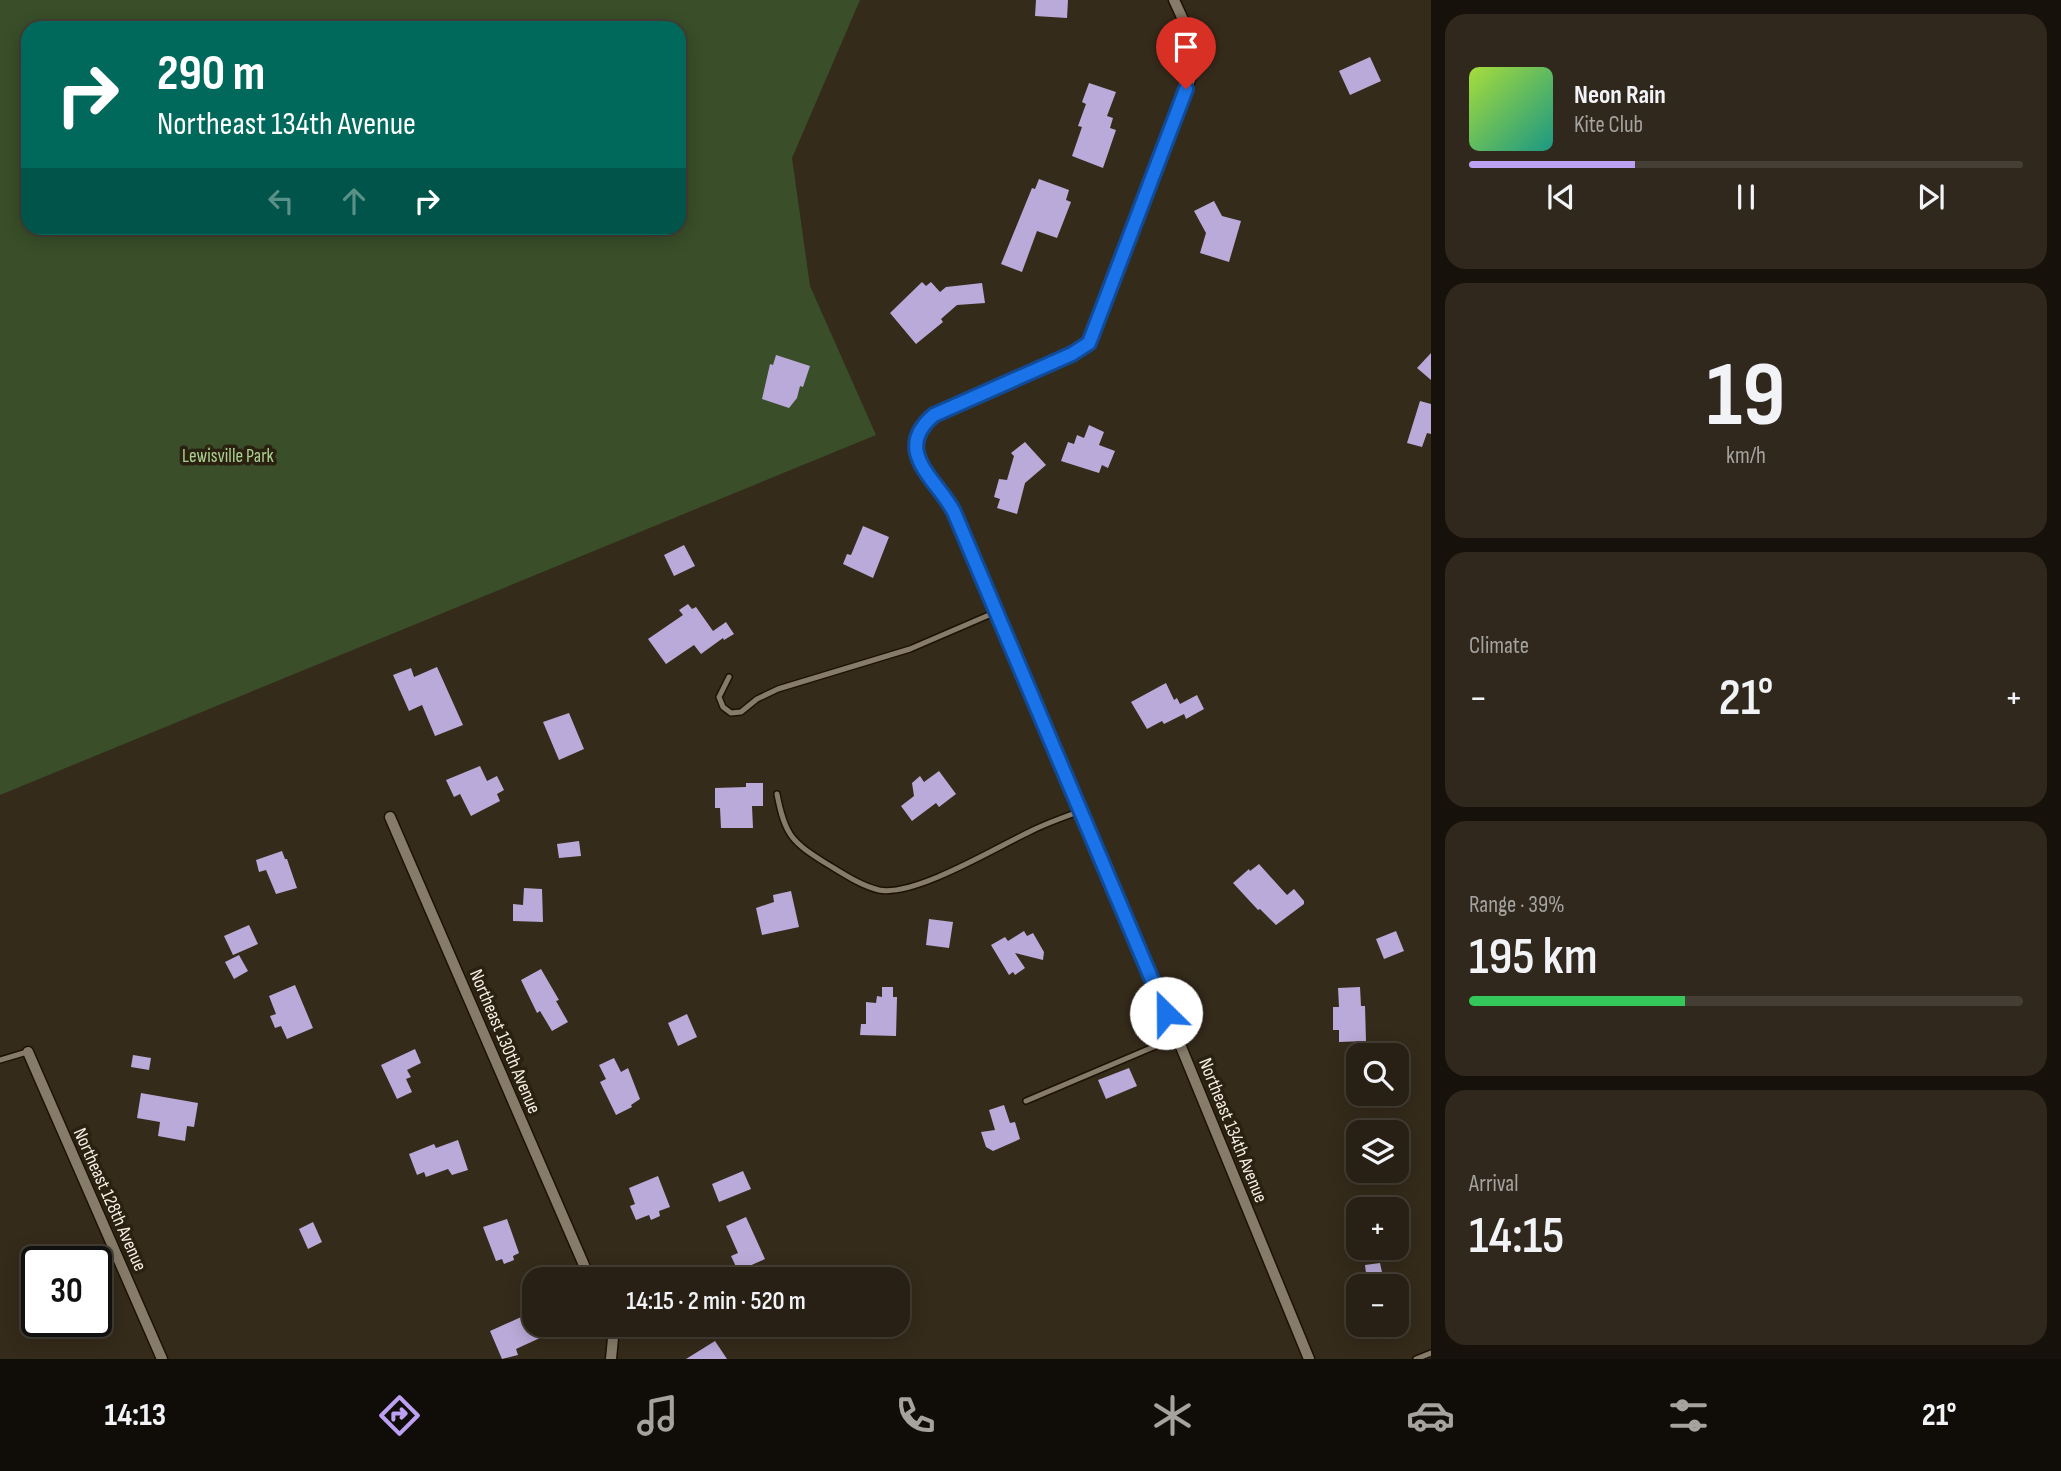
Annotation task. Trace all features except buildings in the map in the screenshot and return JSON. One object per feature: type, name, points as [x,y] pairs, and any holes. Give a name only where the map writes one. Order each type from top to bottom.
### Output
[{"type":"street","name":"Northeast 134th Avenue","points":[[1174,0],[1197,50],[1196,64],[1089,343],[1072,354],[934,415],[926,422],[917,440],[916,450],[921,468],[951,506],[1177,1037],[1309,1359]]},
{"type":"street","name":"Northeast 130th Avenue","points":[[390,817],[585,1267]]},
{"type":"street","name":"Northeast 128th Avenue","points":[[28,1052],[162,1359]]},
{"type":"street","points":[[611,1359],[613,1337]]},
{"type":"lane","points":[[729,677],[719,697],[723,707],[731,713],[741,712],[757,699],[778,689],[910,649],[996,612]]},
{"type":"lane","points":[[777,794],[782,823],[797,845],[846,876],[879,890],[901,890],[963,867],[1033,830],[1081,811]]},
{"type":"lane","points":[[1026,1101],[1177,1037]]},
{"type":"lane","points":[[0,1060],[28,1052]]},
{"type":"lane","points":[[1416,1359],[1431,1353]]},
{"type":"green space","name":"Lewisville Park","points":[[0,0],[860,0],[792,158],[810,286],[876,435],[0,795]]},
{"type":"route","points":[[1166,1013],[954,512],[948,500],[921,468],[916,450],[920,430],[934,415],[1072,354],[1089,343],[1186,89]]}]
